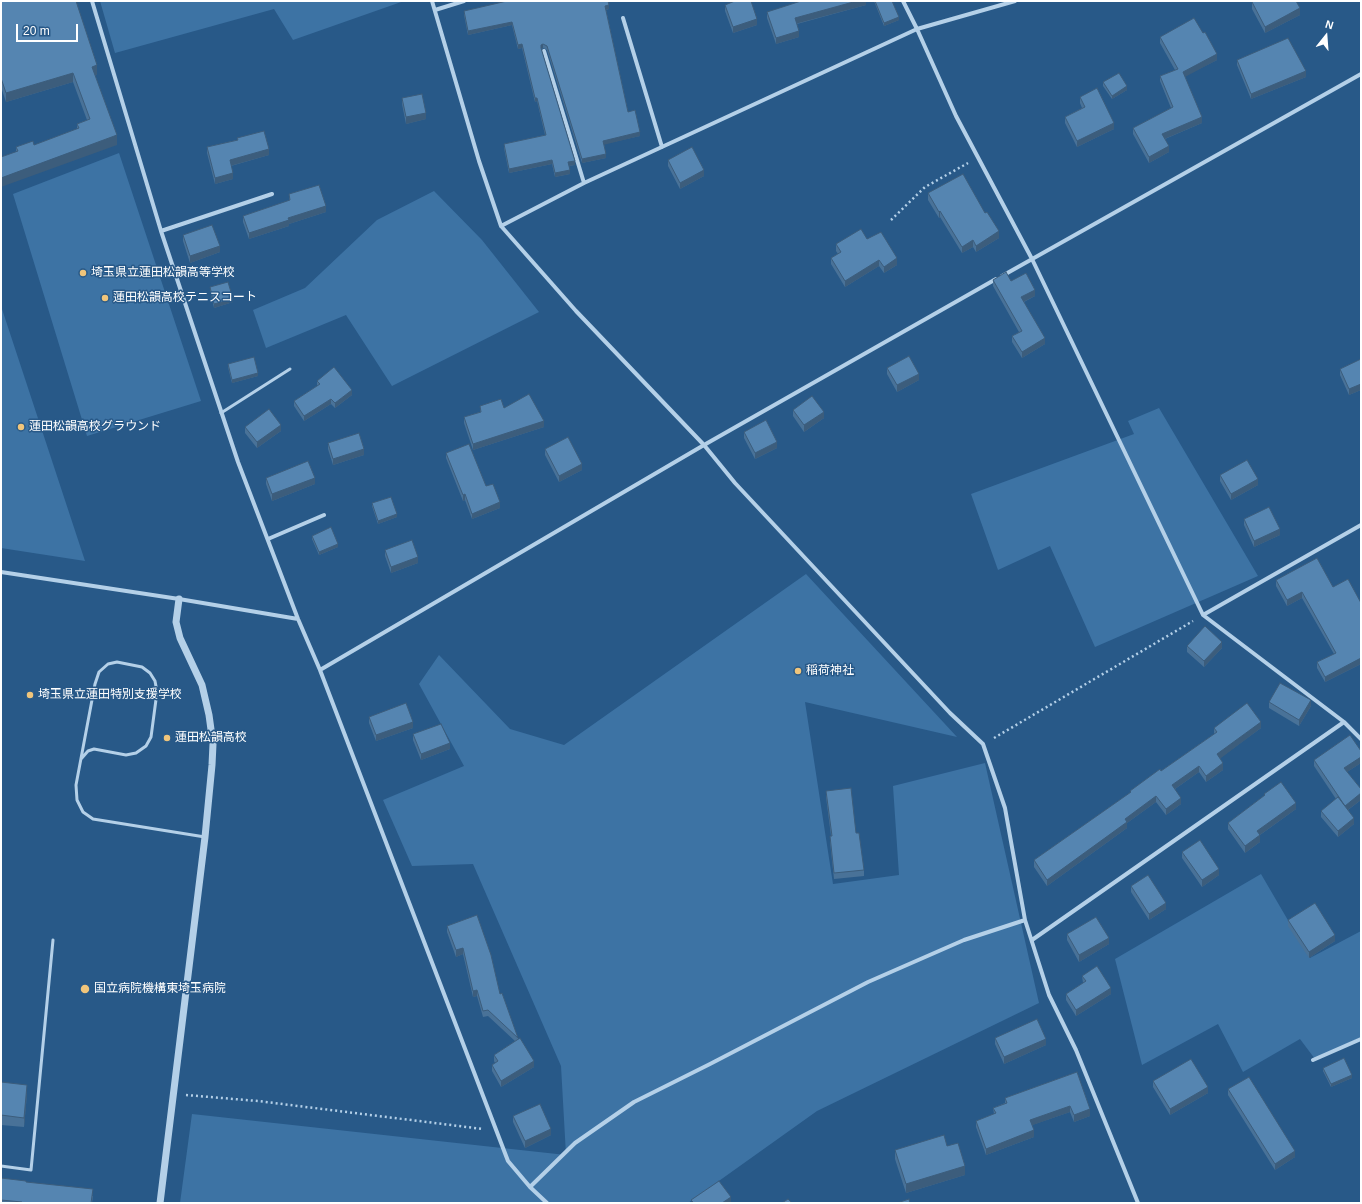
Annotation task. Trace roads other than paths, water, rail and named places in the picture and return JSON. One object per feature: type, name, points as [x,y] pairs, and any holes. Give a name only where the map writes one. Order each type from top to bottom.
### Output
[{"type":"street","points":[[92,1],[160,232],[238,462],[298,619],[320,670],[498,1131],[508,1161],[530,1187],[547,1203]]},
{"type":"street","points":[[432,1],[477,154],[501,226],[576,311],[704,445],[735,483],[950,713],[983,744],[1005,808],[1026,920],[1049,995],[1076,1050],[1138,1203]]},
{"type":"street","points":[[435,10],[464,1]]},
{"type":"street","points":[[903,1],[917,28],[956,116],[1032,259],[1203,615],[1344,722],[1361,739]]},
{"type":"street","points":[[501,226],[584,184],[917,28],[1015,1]]},
{"type":"street","points":[[623,18],[662,147]]},
{"type":"street","points":[[544,51],[584,184]]},
{"type":"street","points":[[320,670],[704,445],[1361,74]]},
{"type":"street","points":[[160,232],[272,194]]},
{"type":"street","points":[[268,539],[324,515]]},
{"type":"street","points":[[1203,615],[1361,525]]},
{"type":"street","points":[[1,572],[298,619]]},
{"type":"street","points":[[160,1203],[205,837],[213,744],[209,715],[202,686],[180,638],[176,622],[179,599]]},
{"type":"street","points":[[1032,940],[1344,722]]},
{"type":"street","points":[[530,1187],[575,1142],[634,1102],[868,982],[964,940],[1026,920]]},
{"type":"street","points":[[1313,1060],[1361,1039]]},
{"type":"lane","points":[[221,413],[290,369]]},
{"type":"lane","points":[[81,759],[88,751],[94,749],[126,755],[136,753],[146,746],[150,737],[157,692],[155,681],[150,673],[142,667],[117,662],[108,664],[99,672],[94,684],[76,786],[77,800],[83,812],[94,819],[205,837]]},
{"type":"lane","points":[[1,1166],[31,1170],[53,940]]},
{"type":"place","name":"埼玉県立蓮田松韻高等学校","points":[[83,273]]},
{"type":"place","name":"蓮田松韻高校テニスコート","points":[[105,298]]},
{"type":"place","name":"蓮田松韻高校グラウンド","points":[[21,427]]},
{"type":"place","name":"稲荷神社","points":[[798,671]]},
{"type":"place","name":"埼玉県立蓮田特別支援学校","points":[[30,695]]},
{"type":"place","name":"蓮田松韻高校","points":[[167,738]]},
{"type":"place","name":"国立病院機構東埼玉病院","points":[[85,989]]}]
